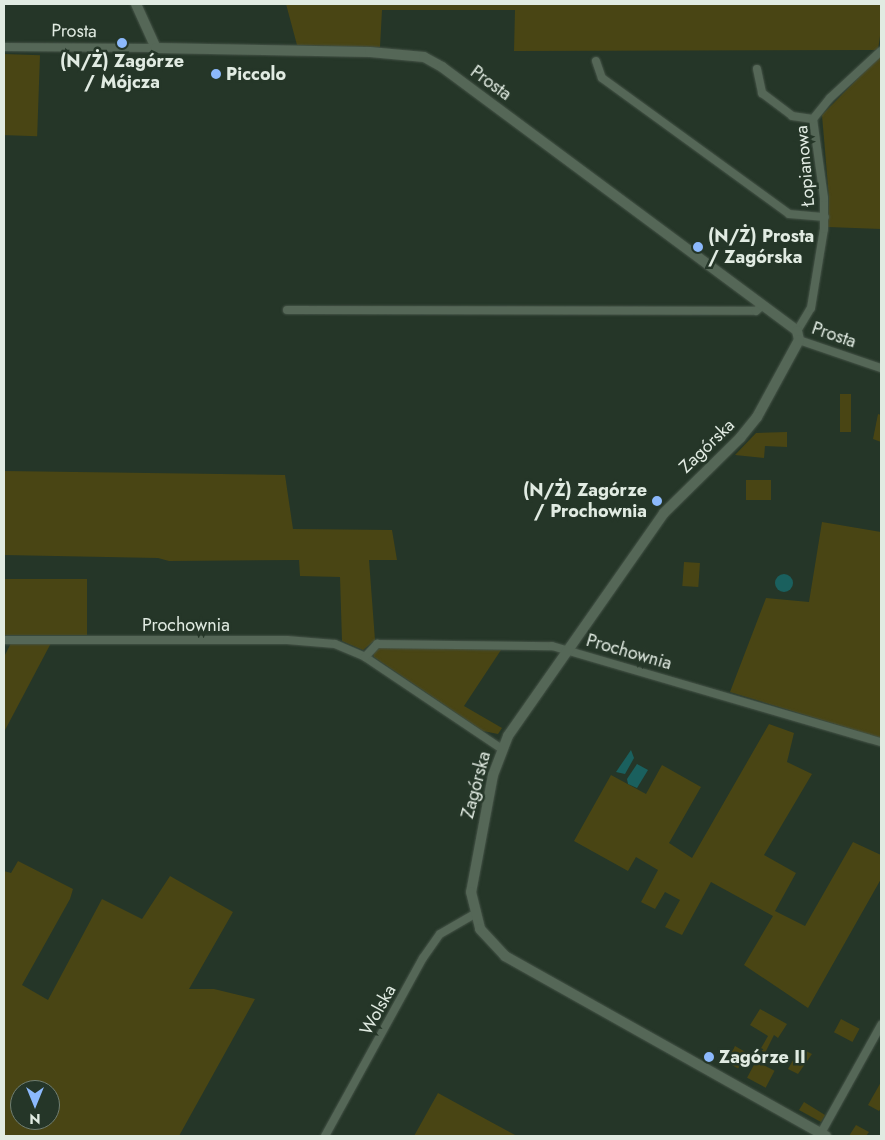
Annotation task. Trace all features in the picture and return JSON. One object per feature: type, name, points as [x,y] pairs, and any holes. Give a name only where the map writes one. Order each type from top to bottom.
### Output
[{"type":"street","points":[[136,4],[156,48]]},
{"type":"street","name":"Prosta","points":[[4,47],[370,52],[424,58],[450,73],[763,305],[798,336],[881,368]]},
{"type":"street","name":"Łopianowa","points":[[798,336],[811,308],[825,218],[813,119],[830,98],[881,51]]},
{"type":"street","points":[[596,61],[602,78],[785,211],[800,218],[825,218]]},
{"type":"street","points":[[758,69],[762,93],[792,116],[813,119]]},
{"type":"street","points":[[288,310],[756,311],[763,305]]},
{"type":"street","name":"Zagórska","points":[[798,336],[750,427],[664,513],[568,650],[502,749],[493,775],[472,874],[474,914],[490,943],[514,962],[823,1135]]},
{"type":"street","name":"Prochownia","points":[[4,640],[307,640],[335,644],[365,656],[502,749]]},
{"type":"street","name":"Prochownia","points":[[365,656],[378,644],[552,646],[881,742]]},
{"type":"street","name":"Wolska","points":[[325,1136],[423,958],[440,934],[474,914]]},
{"type":"street","points":[[823,1135],[881,1025]]},
{"type":"shaded area","points":[[286,4],[881,4],[881,29],[878,50],[514,51],[515,10],[382,10],[380,47],[297,45]]},
{"type":"shaded area","points":[[4,54],[40,55],[37,136],[4,135]]},
{"type":"shaded area","points":[[881,55],[881,229],[828,227],[829,198],[822,115]]},
{"type":"shaded area","points":[[840,394],[851,394],[851,432],[840,432]]},
{"type":"shaded area","points":[[878,414],[881,415],[881,442],[873,439]]},
{"type":"shaded area","points":[[787,432],[787,447],[765,446],[764,458],[735,455],[756,433]]},
{"type":"shaded area","points":[[4,471],[285,475],[293,529],[392,530],[397,560],[369,560],[375,640],[363,650],[342,641],[340,577],[300,576],[299,560],[169,561],[158,558],[4,555]]},
{"type":"shaded area","points":[[746,480],[771,480],[771,500],[746,500]]},
{"type":"shaded area","points":[[822,522],[881,532],[881,738],[730,692],[766,598],[809,602]]},
{"type":"shaded area","points":[[684,562],[700,563],[698,587],[682,586]]},
{"type":"shaded area","points":[[4,579],[87,579],[87,635],[4,635]]},
{"type":"shaded area","points":[[11,643],[51,643],[4,732],[4,657]]},
{"type":"shaded area","points":[[381,647],[501,650],[464,706],[502,728],[498,734],[483,731],[374,657],[373,653]]},
{"type":"shaded area","points":[[769,724],[794,733],[787,762],[812,774],[764,855],[796,873],[775,911],[805,926],[853,842],[881,855],[881,879],[808,1008],[744,965],[773,916],[711,882],[682,935],[665,927],[680,900],[665,892],[655,909],[641,902],[658,870],[636,857],[628,871],[574,841],[611,775],[646,794],[662,765],[701,787],[669,843],[692,858]]},
{"type":"shaded area","points":[[18,861],[73,889],[70,899],[22,985],[48,1000],[102,899],[142,919],[170,876],[233,912],[189,989],[214,989],[255,999],[179,1136],[4,1136],[4,871],[11,873]]},
{"type":"shaded area","points":[[760,1009],[787,1024],[778,1038],[774,1035],[765,1053],[760,1050],[768,1036],[750,1025]]},
{"type":"shaded area","points":[[841,1019],[860,1029],[852,1042],[834,1032]]},
{"type":"shaded area","points":[[735,1046],[747,1053],[738,1069],[726,1062]]},
{"type":"shaded area","points":[[800,1048],[812,1054],[798,1074],[788,1069]]},
{"type":"shaded area","points":[[756,1061],[775,1071],[766,1088],[747,1078]]},
{"type":"shaded area","points":[[881,1082],[881,1108],[879,1111],[868,1105]]},
{"type":"shaded area","points":[[438,1093],[491,1122],[517,1136],[414,1136]]},
{"type":"shaded area","points":[[804,1102],[825,1115],[821,1122],[799,1110]]},
{"type":"shaded area","points":[[856,1125],[869,1132],[866,1136],[849,1136]]},
{"type":"water","points":[[780,574],[788,574],[793,579],[791,590],[780,592],[775,587],[775,579]]},
{"type":"water","points":[[631,750],[634,758],[625,774],[616,772]]},
{"type":"water","points":[[637,764],[648,770],[637,788],[628,784],[627,779]]},
{"type":"place","name":"(N/Ż) Zagórze / Mójcza","points":[[122,43]]},
{"type":"place","name":"Piccolo","points":[[216,74]]},
{"type":"place","name":"(N/Ż) Prosta / Zagórska","points":[[698,247]]},
{"type":"place","name":"(N/Ż) Zagórze / Prochownia","points":[[657,501]]},
{"type":"place","name":"Zagórze II","points":[[709,1057]]}]
